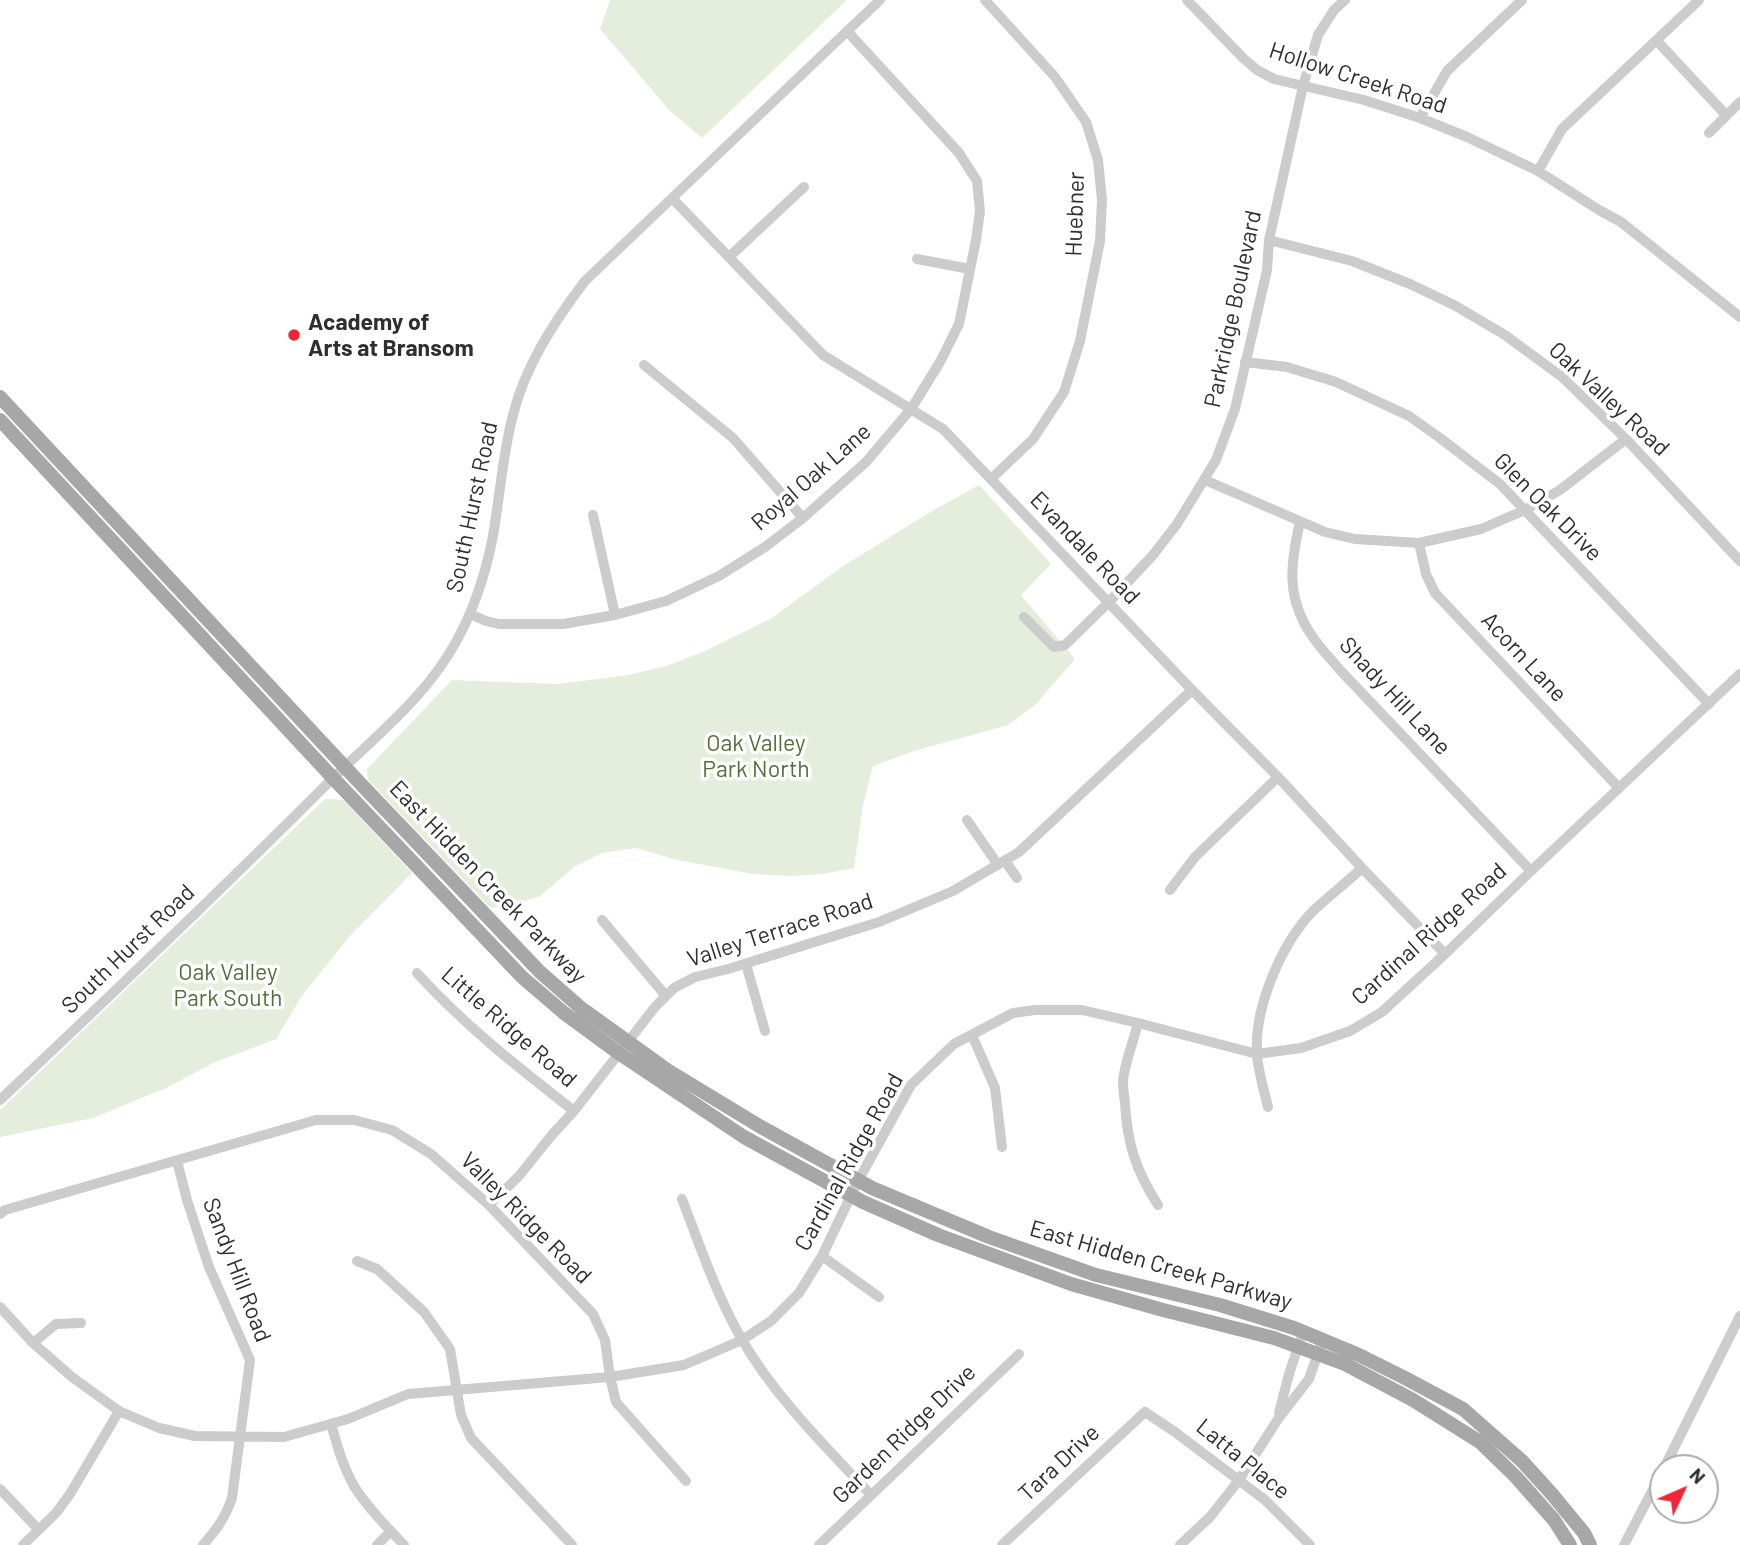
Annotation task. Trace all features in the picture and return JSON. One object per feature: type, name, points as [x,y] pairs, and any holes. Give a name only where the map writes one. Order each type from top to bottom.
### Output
[{"type":"main road","name":"East Hidden Creek Parkway","points":[[0,397],[540,972],[624,1048]]},
{"type":"main road","name":"East Hidden Creek Parkway","points":[[0,421],[332,778],[522,977],[564,1013],[624,1048],[744,1137],[854,1187],[872,1188],[989,1237],[1096,1275],[1220,1306],[1303,1331],[1345,1364],[1413,1400],[1480,1442],[1524,1485],[1554,1520],[1570,1545]]},
{"type":"main road","name":"East Hidden Creek Parkway","points":[[854,1187],[863,1202],[937,1235],[1071,1284],[1274,1338],[1298,1347],[1321,1347],[1359,1354],[1463,1409],[1522,1461],[1584,1533],[1590,1545]]},
{"type":"street","name":"South Hurst Road","points":[[0,1100],[427,687],[453,649],[481,584],[492,541],[513,412],[542,343],[561,313],[585,281],[880,0]]},
{"type":"street","name":"Huebner","points":[[985,0],[1055,77],[1086,122],[1098,160],[1102,200],[1100,241],[1080,341],[1064,392],[1033,439],[991,480]]},
{"type":"street","name":"Hollow Creek Road","points":[[1186,0],[1257,70],[1274,79],[1364,100],[1420,118],[1538,171],[1621,222],[1738,312]]},
{"type":"street","name":"Parkridge Boulevard","points":[[1024,617],[1054,647],[1065,645],[1153,555],[1177,524],[1216,460],[1235,409],[1267,270],[1269,240],[1303,86],[1318,35],[1334,10],[1345,0]]},
{"type":"street","points":[[1420,118],[1447,71],[1522,0]]},
{"type":"street","points":[[1538,171],[1562,129],[1699,0]]},
{"type":"street","name":"Royal Oak Lane","points":[[470,614],[499,624],[563,624],[614,615],[666,601],[719,576],[803,519],[866,462],[911,409],[940,362],[959,324],[980,211],[977,181],[959,153],[847,31]]},
{"type":"street","points":[[1657,41],[1726,115]]},
{"type":"street","points":[[1709,133],[1740,102]]},
{"type":"street","points":[[729,257],[804,187]]},
{"type":"street","name":"Evandale Road","points":[[672,198],[824,355],[943,429],[1445,954]]},
{"type":"street","name":"Oak Valley Road","points":[[1269,240],[1352,261],[1410,284],[1454,305],[1505,335],[1562,377],[1626,439],[1740,561]]},
{"type":"street","points":[[917,259],[970,269]]},
{"type":"street","name":"Glen Oak Drive","points":[[1245,362],[1287,367],[1336,382],[1409,416],[1500,484],[1709,704]]},
{"type":"street","points":[[644,365],[733,438],[803,519]]},
{"type":"street","points":[[1205,481],[1325,532],[1355,539],[1419,542],[1480,529],[1525,510],[1560,491],[1626,439]]},
{"type":"street","points":[[593,515],[614,615]]},
{"type":"street","name":"Shady Hill Lane","points":[[1300,522],[1293,554],[1291,585],[1298,611],[1312,637],[1340,670],[1531,871]]},
{"type":"street","name":"Acorn Lane","points":[[1419,542],[1426,574],[1436,593],[1619,788]]},
{"type":"street","name":"Cardinal Ridge Road","points":[[0,1307],[33,1343],[72,1377],[119,1411],[159,1428],[195,1436],[284,1437],[348,1419],[408,1394],[610,1377],[684,1365],[742,1340],[771,1321],[799,1293],[822,1256],[854,1187],[911,1085],[954,1044],[1013,1013],[1035,1010],[1082,1010],[1257,1054],[1301,1048],[1350,1031],[1382,1012],[1740,674]]},
{"type":"street","name":"Valley Terrace Road","points":[[489,1205],[519,1176],[575,1111],[655,1007],[674,988],[695,977],[746,964],[879,922],[953,891],[1019,852],[1192,690]]},
{"type":"street","points":[[1170,890],[1195,857],[1278,777]]},
{"type":"street","points":[[967,820],[1001,863],[1017,878]]},
{"type":"street","points":[[1268,1107],[1257,1054],[1258,1031],[1271,979],[1296,932],[1313,912],[1362,868]]},
{"type":"street","points":[[602,920],[666,996]]},
{"type":"street","points":[[746,964],[765,1031]]},
{"type":"street","name":"Little Ridge Road","points":[[417,973],[443,1002],[505,1057],[575,1111]]},
{"type":"street","points":[[1138,1023],[1123,1080],[1126,1122],[1136,1166],[1158,1205]]},
{"type":"street","points":[[972,1035],[995,1088],[1002,1147]]},
{"type":"street","name":"Valley Ridge Road","points":[[0,1214],[5,1210],[316,1121],[354,1120],[392,1130],[431,1154],[489,1205],[593,1314],[606,1340],[616,1402],[686,1481]]},
{"type":"street","name":"Sandy Hill Road","points":[[177,1161],[209,1267],[250,1360],[232,1497],[216,1531],[203,1545]]},
{"type":"street","points":[[682,1199],[719,1296],[742,1340],[800,1420],[871,1494]]},
{"type":"street","points":[[822,1256],[879,1297]]},
{"type":"street","points":[[357,1261],[377,1269],[424,1312],[450,1349],[461,1415],[471,1438],[568,1544]]},
{"type":"street","points":[[1671,1454],[1740,1316]]},
{"type":"street","points":[[33,1343],[56,1324],[81,1323]]},
{"type":"street","points":[[1278,1419],[1303,1331]]},
{"type":"street","points":[[1180,1545],[1210,1517],[1239,1480],[1278,1419],[1309,1379],[1321,1347]]},
{"type":"street","name":"Garden Ridge Drive","points":[[819,1545],[1019,1354]]},
{"type":"street","points":[[23,1545],[71,1494],[119,1411]]},
{"type":"street","name":"Latta Place","points":[[1145,1412],[1265,1500],[1310,1545]]},
{"type":"street","name":"Tara Drive","points":[[1002,1545],[1145,1412]]},
{"type":"street","points":[[331,1424],[353,1484],[371,1510],[404,1545]]},
{"type":"street","points":[[0,1489],[39,1530]]},
{"type":"street","points":[[1624,1545],[1649,1498]]},
{"type":"street","points":[[377,1545],[391,1531]]},
{"type":"green space","points":[[610,0],[847,0],[702,138],[670,111],[600,29]]},
{"type":"green space","name":"Oak Valley Park North","points":[[979,485],[1051,564],[1021,595],[1075,659],[1035,705],[1008,725],[914,751],[873,766],[863,805],[854,868],[792,876],[753,874],[673,859],[636,848],[602,853],[574,867],[539,897],[491,908],[368,780],[367,769],[452,680],[558,684],[629,675],[669,665],[705,651],[772,618],[840,568]]},
{"type":"green space","name":"Oak Valley Park South","points":[[325,799],[344,800],[412,873],[349,937],[301,997],[276,1039],[213,1063],[166,1088],[93,1118],[0,1137],[0,1110]]},
{"type":"place","name":"Academy of Arts at Bransom","points":[[294,335]]}]
